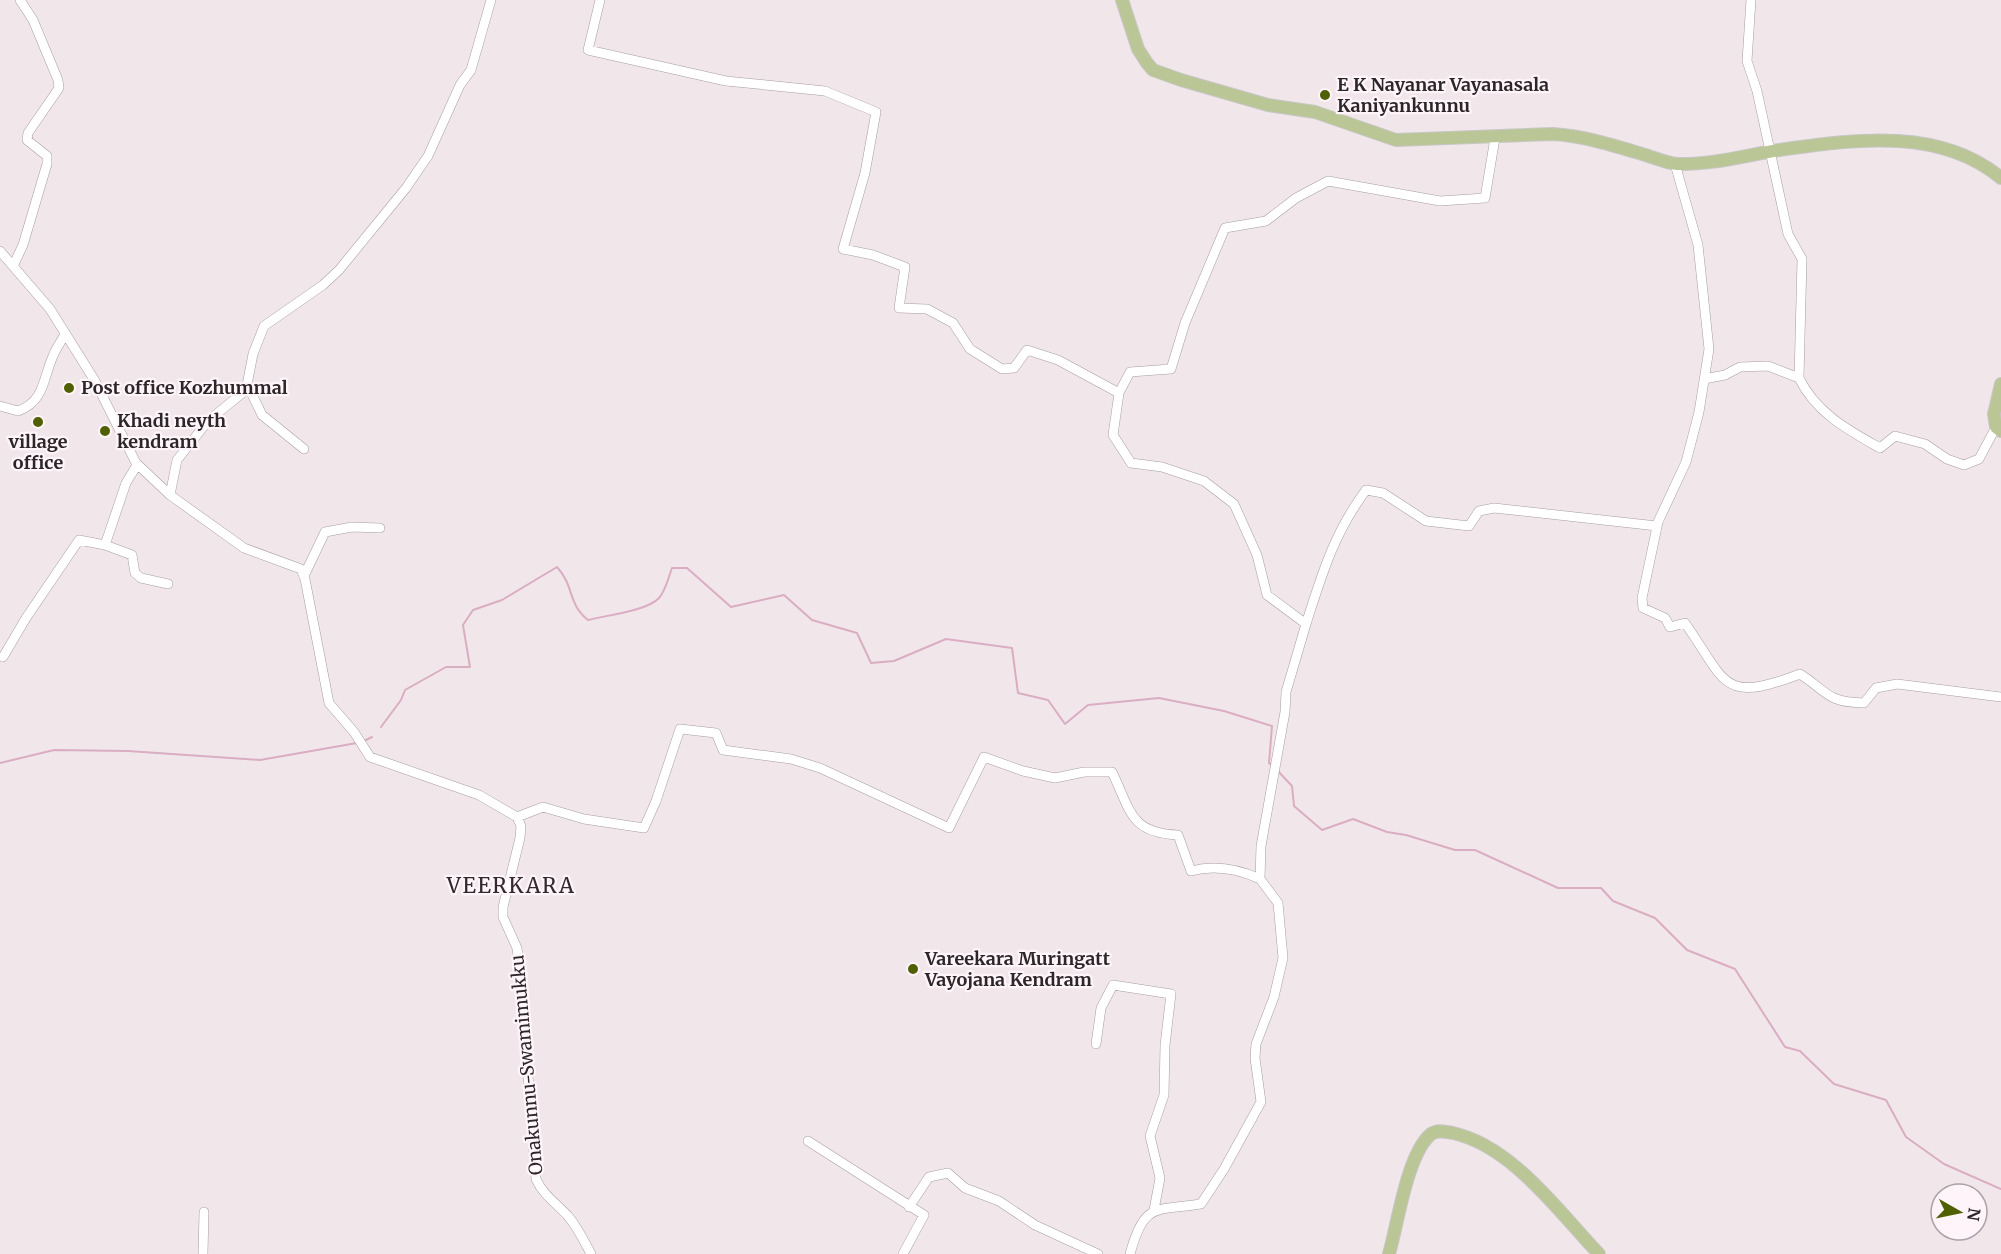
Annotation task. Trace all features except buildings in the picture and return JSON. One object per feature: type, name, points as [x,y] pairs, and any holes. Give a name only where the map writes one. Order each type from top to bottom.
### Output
[{"type":"main road","points":[[1122,0],[1138,49],[1153,70],[1268,105],[1315,112],[1396,140],[1496,138],[1553,134],[1579,136],[1675,164],[1710,162],[1855,141],[1887,140],[1942,146],[1990,169],[2001,178]]},
{"type":"main road","points":[[1998,429],[1994,414],[2001,384]]},
{"type":"main road","points":[[1389,1254],[1419,1150],[1433,1132],[1439,1131],[1464,1136],[1511,1162],[1599,1254]]},
{"type":"street","points":[[14,264],[23,245],[46,164],[45,152],[27,140],[28,133],[59,88],[58,80],[33,20],[20,0]]},
{"type":"street","points":[[304,449],[262,414],[248,386],[254,354],[264,326],[323,285],[339,270],[406,188],[428,156],[460,85],[471,70],[491,0]]},
{"type":"street","points":[[600,0],[588,50],[726,81],[825,91],[876,112],[865,173],[843,249],[873,255],[905,267],[899,308],[927,309],[953,323],[970,349],[1002,369],[1014,368],[1027,350],[1058,360],[1119,393]]},
{"type":"street","points":[[1751,0],[1746,61],[1757,92],[1788,234],[1802,259],[1799,378],[1809,397],[1840,425],[1880,448],[1895,436],[1924,444],[1947,459],[1964,465],[1979,459],[1998,429]]},
{"type":"street","points":[[1306,624],[1267,595],[1257,555],[1234,504],[1204,481],[1162,467],[1131,463],[1113,435],[1119,393],[1130,372],[1171,369],[1185,322],[1225,228],[1266,221],[1296,198],[1328,181],[1440,201],[1485,198],[1496,138]]},
{"type":"street","points":[[1675,164],[1698,245],[1708,349],[1699,412],[1686,462],[1658,526],[1642,598],[1643,608],[1665,618],[1670,627],[1686,623],[1719,676],[1737,688],[1749,689],[1800,674],[1828,698],[1852,702],[1864,703],[1876,688],[1897,684],[2001,697]]},
{"type":"street","points":[[0,251],[14,264],[50,309],[94,381],[138,465],[170,495],[244,548],[267,558],[296,565],[304,576],[329,703],[354,732],[370,757],[479,795],[517,817],[543,807],[584,819],[644,828],[656,801],[680,729],[716,733],[723,750],[791,759],[820,768],[949,828],[984,757],[1023,771],[1055,778],[1084,772],[1112,772],[1136,822],[1155,834],[1178,835],[1191,872],[1205,867],[1243,871],[1260,879],[1278,903],[1283,958],[1274,997],[1256,1044],[1255,1058],[1262,1102],[1201,1204],[1154,1210],[1143,1220],[1130,1254]]},
{"type":"street","points":[[0,406],[18,411],[32,404],[39,396],[54,354],[65,334]]},
{"type":"street","points":[[1704,379],[1725,375],[1740,367],[1768,366],[1799,378]]},
{"type":"street","points":[[170,495],[177,460],[204,425],[248,386]]},
{"type":"street","points":[[105,545],[126,483],[138,465]]},
{"type":"street","points":[[1260,879],[1261,846],[1286,692],[1322,573],[1344,519],[1366,490],[1383,493],[1426,521],[1469,526],[1479,512],[1494,508],[1658,526]]},
{"type":"street","points":[[304,576],[325,532],[352,527],[380,528]]},
{"type":"street","points":[[3,657],[26,618],[79,540],[105,545],[132,555],[135,573],[141,578],[168,584]]},
{"type":"street","name":"Onakunnu-Swamimukku","points":[[517,817],[520,832],[503,907],[503,917],[517,948],[520,971],[536,1179],[547,1197],[568,1216],[583,1237],[591,1254]]},
{"type":"street","points":[[1096,1044],[1101,1008],[1113,985],[1171,994],[1165,1045],[1164,1095],[1150,1136],[1160,1178],[1154,1210]]},
{"type":"street","points":[[808,1141],[924,1215],[903,1254]]},
{"type":"street","points":[[909,1206],[929,1177],[948,1173],[965,1188],[999,1201],[1035,1225],[1098,1254]]},
{"type":"street","points":[[203,1254],[204,1212]]},
{"type":"waterway","points":[[381,727],[401,700],[405,690],[446,667],[470,667],[463,625],[473,610],[502,600],[557,567],[563,574],[581,614],[588,620],[646,606],[659,598],[672,568],[687,568],[731,607],[784,595],[812,620],[857,633],[871,663],[894,661],[946,639],[1012,648],[1018,693],[1048,700],[1065,724],[1088,705],[1159,698],[1224,711],[1272,726],[1269,763],[1273,766]]},
{"type":"waterway","points":[[362,742],[372,737]]},
{"type":"waterway","points":[[0,763],[54,750],[128,751],[260,760],[357,743]]},
{"type":"waterway","points":[[1277,770],[1292,786],[1294,806],[1322,830],[1353,819],[1387,832],[1406,835],[1455,850],[1475,850],[1558,888],[1601,888],[1613,901],[1655,918],[1687,950],[1735,969],[1785,1047],[1800,1051],[1834,1084],[1886,1100],[1906,1137],[1944,1164],[2001,1189]]},
{"type":"place","name":"E K Nayanar Vayanasala Kaniyankunnu","points":[[1325,95]]},
{"type":"place","name":"Post office Kozhummal","points":[[69,388]]},
{"type":"place","name":"village office","points":[[38,422]]},
{"type":"place","name":"Khadi neyth kendram","points":[[105,431]]},
{"type":"place","name":"Vareekara Muringatt Vayojana Kendram","points":[[913,969]]},
{"type":"district","name":"VEERKARA","points":[[511,886]]}]
